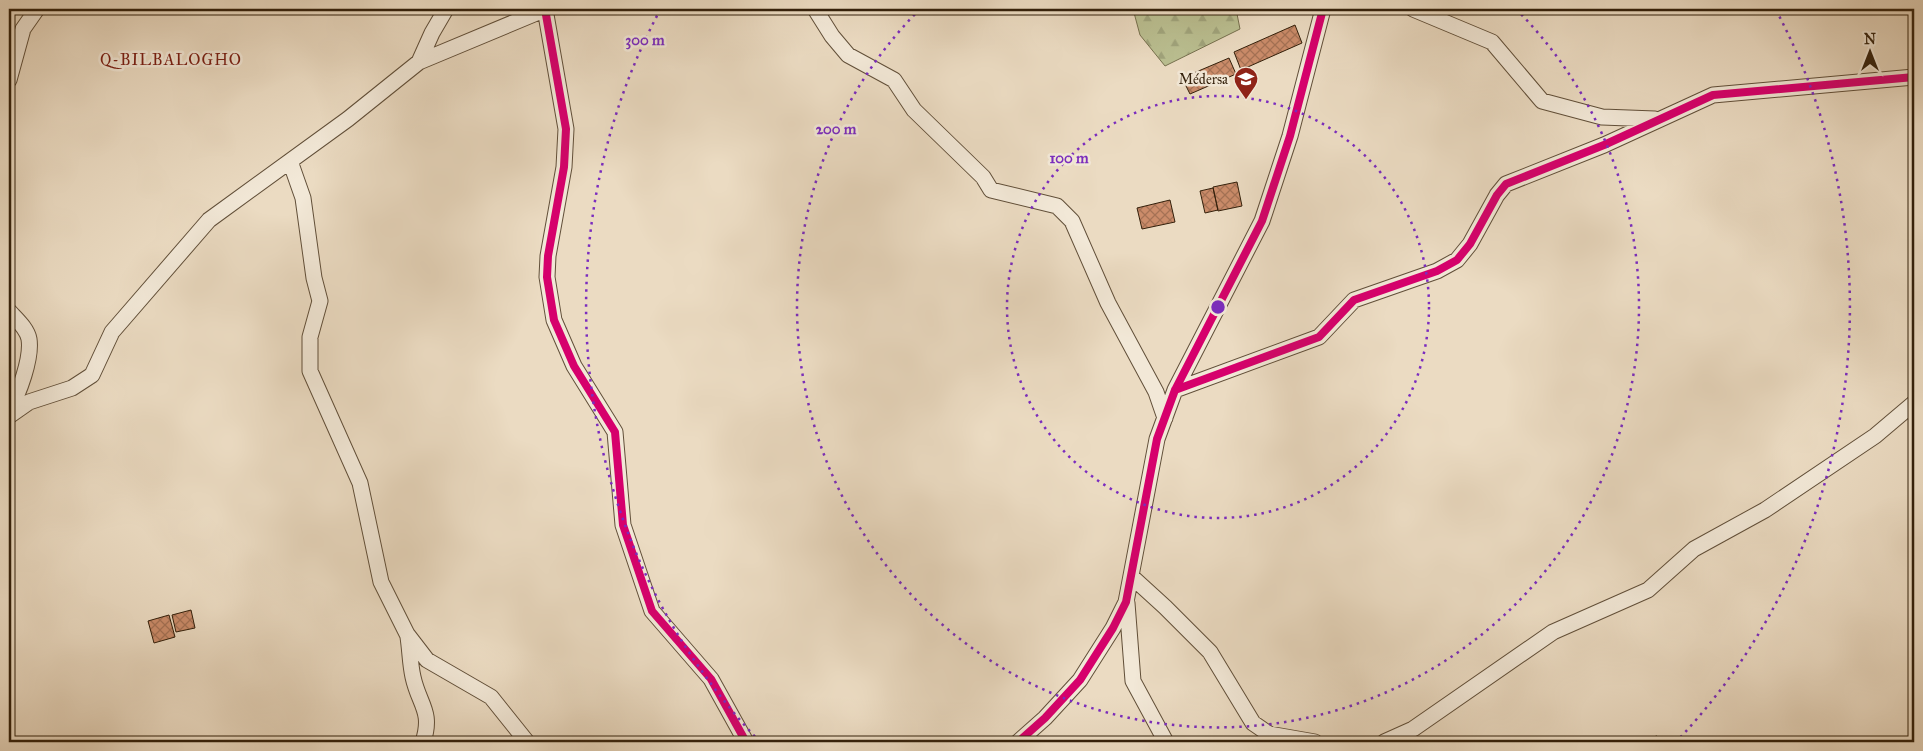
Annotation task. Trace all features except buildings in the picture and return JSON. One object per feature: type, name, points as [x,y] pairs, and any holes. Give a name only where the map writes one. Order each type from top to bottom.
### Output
[{"type":"street","points":[[9,80],[23,29],[37,9]]},
{"type":"street","points":[[419,62],[432,33],[446,9]]},
{"type":"street","points":[[9,416],[29,402],[82,384],[92,376],[112,332],[209,220],[348,119],[419,62],[545,9],[566,129],[564,167],[548,256],[547,277],[554,320],[574,366],[615,432],[623,525],[652,611],[711,679],[746,742]]},
{"type":"street","points":[[815,9],[832,36],[848,55],[894,80],[914,110],[983,177],[991,190],[1057,206],[1072,221],[1108,303],[1156,392],[1165,418]]},
{"type":"street","points":[[1018,742],[1045,718],[1080,680],[1113,628],[1126,602],[1157,439],[1175,390],[1262,221],[1290,136],[1324,9]]},
{"type":"street","points":[[1413,9],[1492,42],[1542,101],[1602,118],[1659,119]]},
{"type":"street","points":[[1175,390],[1319,337],[1354,300],[1438,271],[1457,260],[1470,244],[1497,195],[1506,184],[1604,145],[1713,95],[1914,77]]},
{"type":"street","points":[[290,161],[303,198],[314,278],[320,301],[310,337],[310,371],[360,483],[381,582],[408,634],[426,660],[490,697],[527,742]]},
{"type":"street","points":[[9,311],[20,322],[29,339],[26,364],[15,400],[9,410]]},
{"type":"street","points":[[1384,742],[1413,729],[1553,632],[1648,590],[1694,549],[1765,510],[1875,436],[1914,403]]},
{"type":"street","points":[[1131,576],[1166,607],[1210,652],[1253,723],[1269,734],[1315,742]]},
{"type":"street","points":[[1126,602],[1133,681],[1166,742]]},
{"type":"street","points":[[408,634],[413,679],[427,712],[426,732],[423,742]]},
{"type":"green space","points":[[1133,9],[1236,9],[1240,29],[1165,66],[1140,35]]},
{"type":"cycle path","points":[[545,9],[566,129],[564,167],[548,256],[547,277],[554,320],[574,366],[615,432],[623,525],[652,611],[711,679],[746,742]]},
{"type":"cycle path","points":[[1018,742],[1045,718],[1080,680],[1113,628],[1126,602],[1157,439],[1175,390],[1262,221],[1290,136],[1323,9]]},
{"type":"cycle path","points":[[1175,390],[1319,337],[1354,300],[1437,271],[1457,260],[1470,244],[1497,195],[1506,184],[1604,145],[1713,95],[1914,77]]},
{"type":"place","name":"Médersa","points":[[1246,100]]},
{"type":"district","name":"Q-BILBALOGHO","points":[[171,59]]}]
